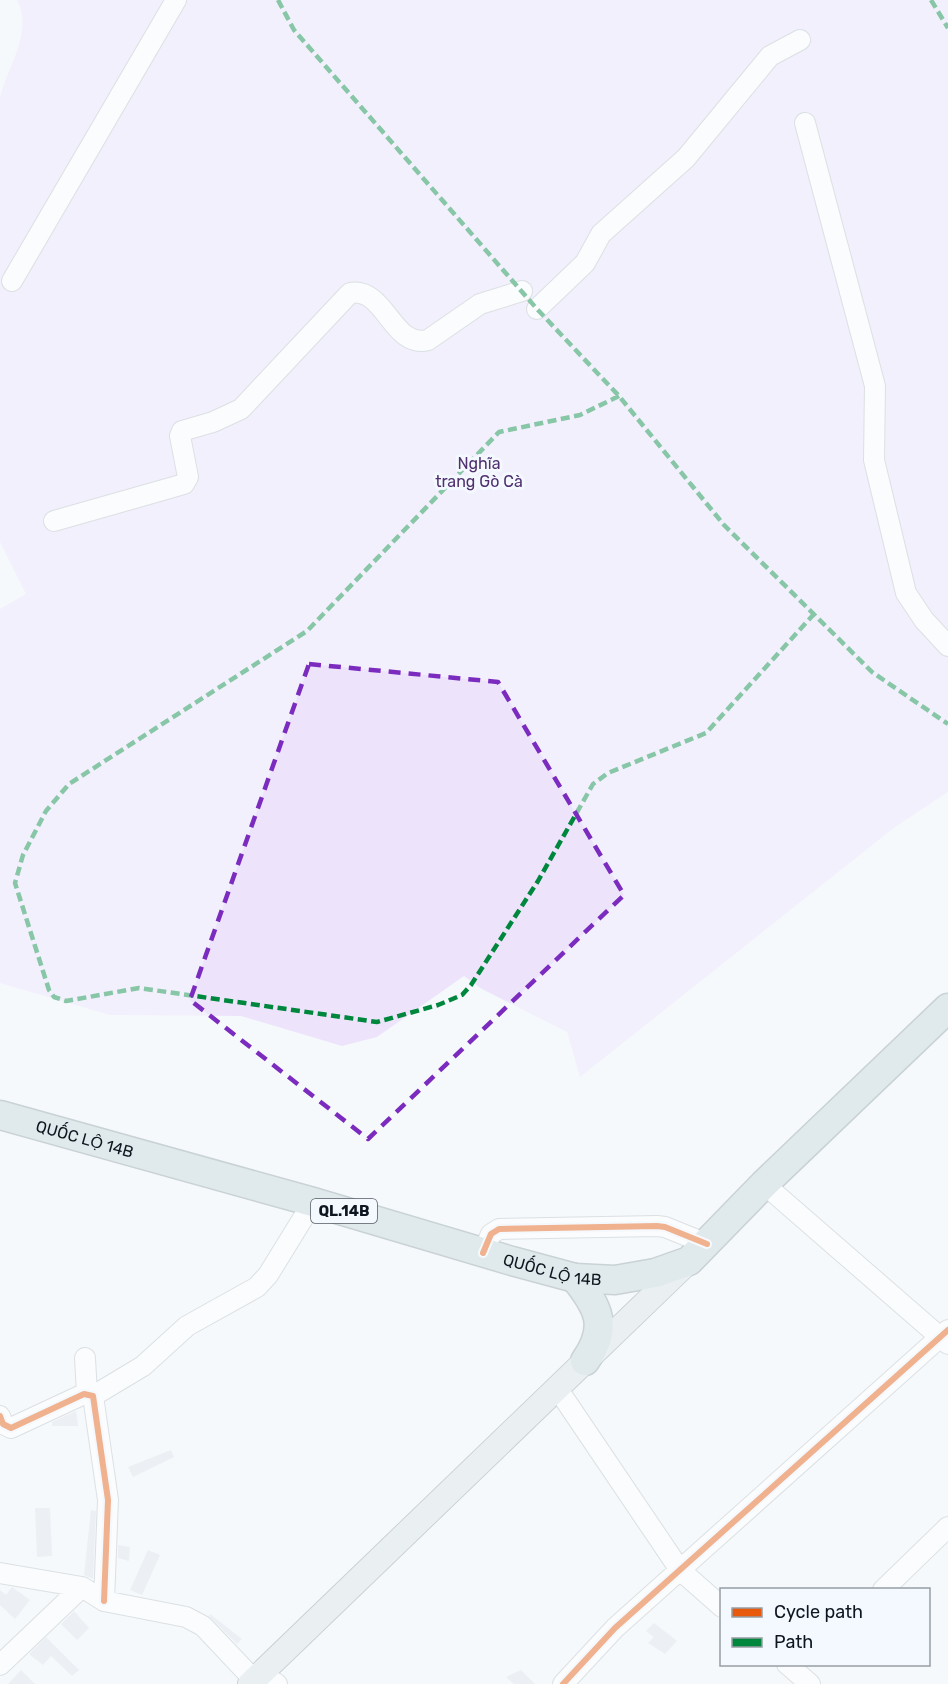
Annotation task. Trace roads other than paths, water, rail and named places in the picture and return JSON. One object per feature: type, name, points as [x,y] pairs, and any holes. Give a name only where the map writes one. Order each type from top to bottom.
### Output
[{"type":"highway","name":"QUỐC LỘ 14B","points":[[0,1115],[575,1278],[615,1280],[636,1278],[698,1253],[764,1184],[948,1008]]},
{"type":"highway","points":[[575,1278],[592,1299],[600,1332],[596,1345],[585,1361]]},
{"type":"main road","points":[[260,1680],[698,1253]]},
{"type":"street","points":[[12,281],[176,0]]},
{"type":"street","points":[[537,309],[585,263],[601,234],[686,158],[770,56],[800,40]]},
{"type":"street","points":[[805,123],[875,386],[874,460],[906,593],[924,620],[948,646]]},
{"type":"street","points":[[54,521],[183,484],[188,477],[180,436],[182,431],[213,422],[241,409],[350,293],[357,292],[372,297],[406,337],[421,342],[428,340],[480,304],[522,291]]},
{"type":"street","points":[[563,1684],[615,1628],[946,1337],[764,1184]]},
{"type":"street","points":[[0,1416],[3,1424],[11,1428],[90,1395],[143,1366],[187,1326],[257,1287],[268,1275],[313,1202]]},
{"type":"street","points":[[483,1252],[491,1234],[499,1229],[657,1226],[665,1227],[698,1253]]},
{"type":"street","points":[[85,1358],[108,1500],[104,1601]]},
{"type":"street","points":[[557,1388],[680,1570],[720,1605]]},
{"type":"street","points":[[886,1588],[948,1527]]},
{"type":"street","points":[[0,1573],[82,1587],[104,1601],[186,1617],[196,1622],[260,1680]]},
{"type":"street","points":[[0,1665],[82,1587]]},
{"type":"park label","name":"Nghĩa trang Gò Cà","points":[[479,472]]}]
